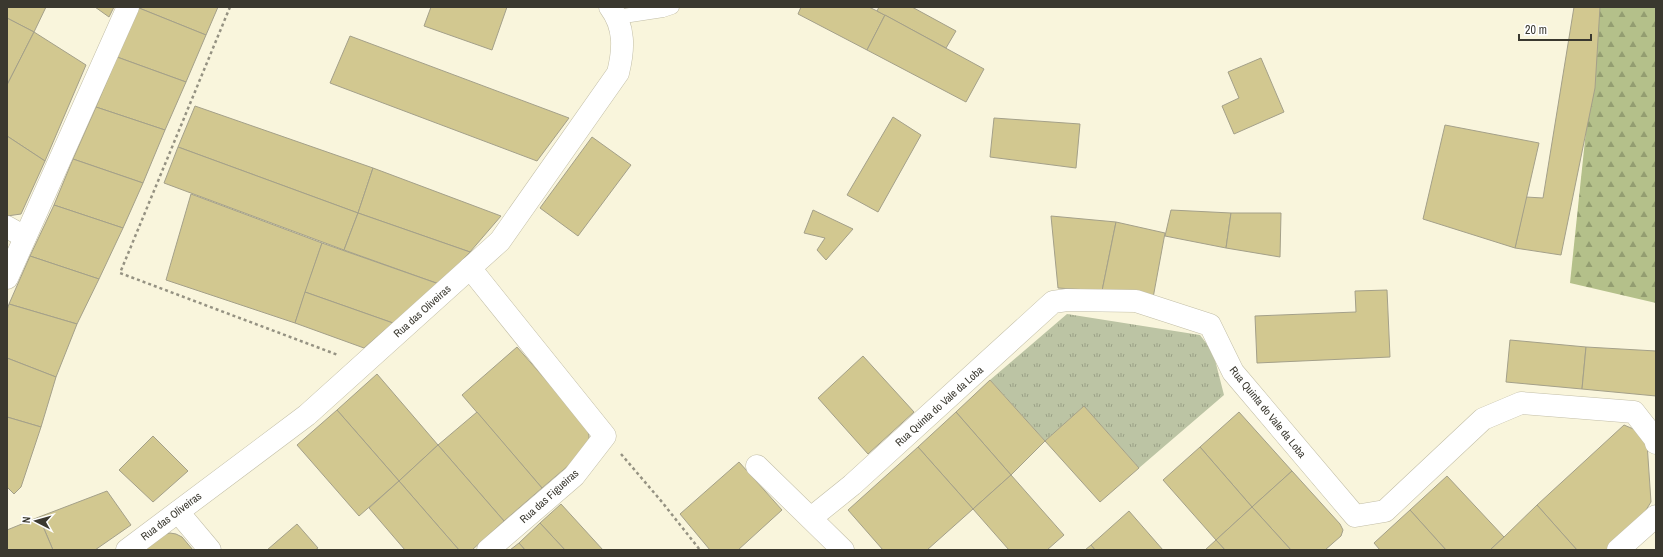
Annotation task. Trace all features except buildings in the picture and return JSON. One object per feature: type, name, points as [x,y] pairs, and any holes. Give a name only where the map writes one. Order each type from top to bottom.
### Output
[{"type":"street","points":[[7,278],[16,232],[128,7]]},
{"type":"street","name":"Rua das Oliveiras","points":[[127,550],[307,415],[500,241],[618,73],[622,56],[622,36],[613,12]]},
{"type":"street","points":[[470,268],[605,436]]},
{"type":"street","name":"Rua Quinta do Vale da Loba","points":[[811,518],[852,486],[1053,302],[1067,300],[1136,301],[1210,325],[1232,372],[1355,516],[1384,511],[1483,419],[1521,404],[1634,412],[1655,439],[1656,443]]},
{"type":"street","name":"Rua das Figueiras","points":[[488,550],[574,476],[605,436]]},
{"type":"street","points":[[757,466],[843,550]]},
{"type":"street","points":[[178,512],[210,550]]},
{"type":"street","points":[[1618,550],[1656,516]]},
{"type":"lane","points":[[613,12],[663,10],[672,7]]},
{"type":"path","points":[[230,7],[120,273],[363,364]]},
{"type":"path","points":[[605,436],[662,502],[700,550]]},
{"type":"green space","points":[[1599,7],[1656,7],[1656,303],[1570,283]]},
{"type":"green space","points":[[1067,314],[1200,335],[1213,352],[1224,395],[1139,468],[1084,406],[1045,441],[990,380]]}]
